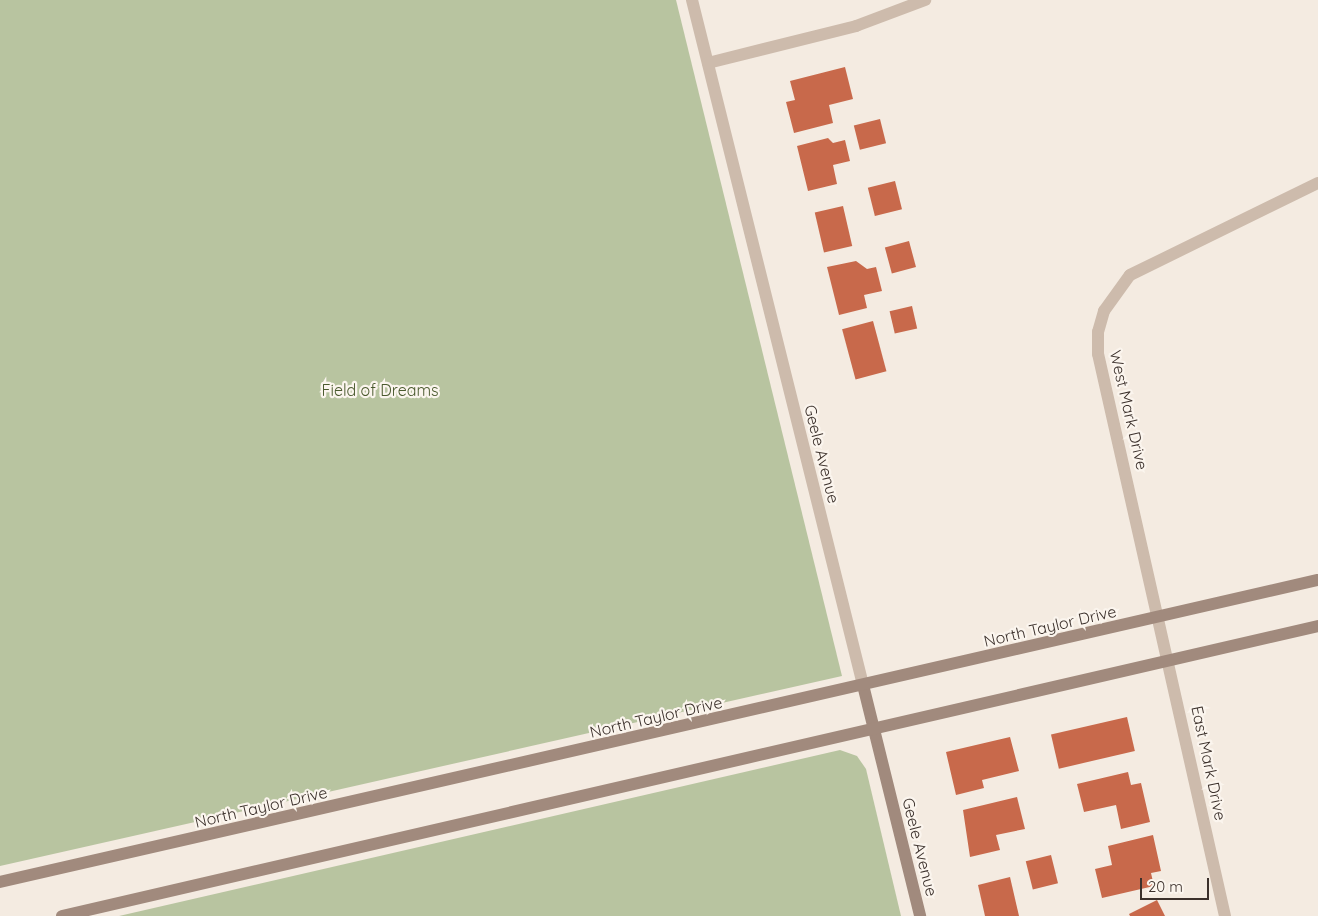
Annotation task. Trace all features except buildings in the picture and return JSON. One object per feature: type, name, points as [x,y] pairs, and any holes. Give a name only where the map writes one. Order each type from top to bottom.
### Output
[{"type":"main road","name":"North Taylor Drive","points":[[0,882],[863,686],[1318,580]]},
{"type":"main road","points":[[62,916],[874,730],[1169,658],[1318,626]]},
{"type":"main road","name":"Geele Avenue","points":[[863,686],[920,916]]},
{"type":"street","name":"Geele Avenue","points":[[692,0],[863,686]]},
{"type":"street","points":[[708,63],[856,26],[926,0]]},
{"type":"street","name":"West Mark Drive","points":[[1161,617],[1098,354],[1104,311],[1116,290],[1149,263],[1318,183]]},
{"type":"street","name":"East Mark Drive","points":[[1161,617],[1225,916]]},
{"type":"green space","name":"Field of Dreams","points":[[0,0],[676,0],[842,676],[0,866]]},
{"type":"green space","points":[[840,750],[857,756],[866,769],[901,916],[119,916]]}]
